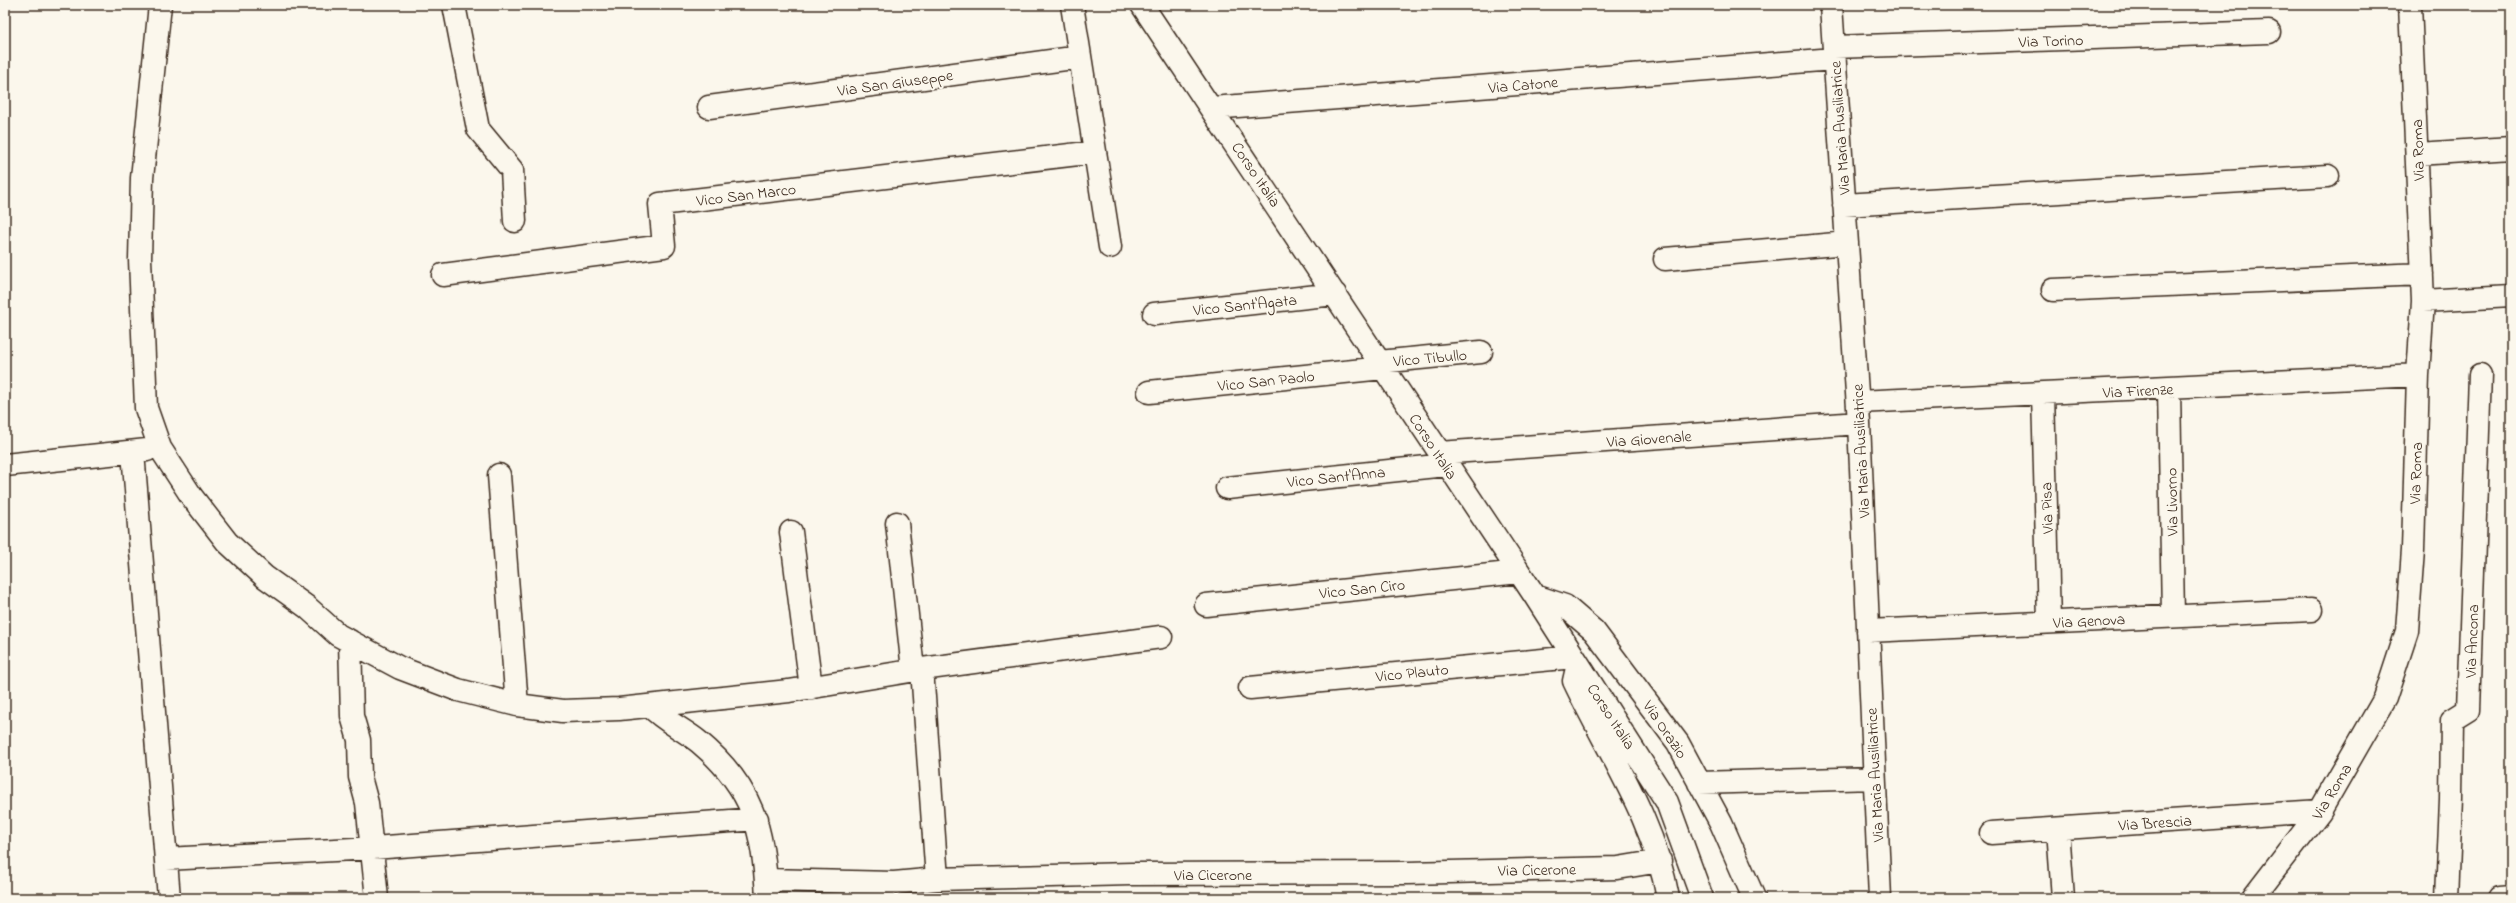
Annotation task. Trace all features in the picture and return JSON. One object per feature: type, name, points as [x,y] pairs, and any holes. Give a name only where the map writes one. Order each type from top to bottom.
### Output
[{"type":"street","points":[[160,5],[142,178],[140,259],[146,408],[160,448],[192,497],[227,542],[265,577],[307,607],[338,635],[400,668],[458,690],[517,705],[563,710],[650,706],[811,688],[917,670],[1161,637]]},
{"type":"street","points":[[454,5],[478,129],[512,170],[515,220]]},
{"type":"street","points":[[1072,5],[1110,248]]},
{"type":"street","name":"Corso Italia","points":[[1142,5],[1335,294],[1442,459],[1535,596],[1668,802],[1702,898]]},
{"type":"street","name":"Via Maria Ausiliatrice","points":[[1831,5],[1858,413],[1880,898]]},
{"type":"street","name":"Via Roma","points":[[2253,898],[2320,811],[2385,698],[2407,631],[2413,550],[2418,375],[2423,301],[2418,154],[2410,5]]},
{"type":"street","name":"Via Torino","points":[[1834,53],[2269,32]]},
{"type":"street","name":"Via Catone","points":[[1212,108],[1834,53]]},
{"type":"street","name":"Via San Giuseppe","points":[[709,107],[1080,57]]},
{"type":"street","points":[[2418,154],[2511,148]]},
{"type":"street","name":"Vico San Marco","points":[[443,275],[664,246],[660,204],[1095,152]]},
{"type":"street","points":[[1844,205],[2328,176]]},
{"type":"street","points":[[1665,259],[1847,243]]},
{"type":"street","points":[[2053,290],[2422,274]]},
{"type":"street","name":"Vico Sant'Agata","points":[[1154,314],[1335,294]]},
{"type":"street","points":[[2423,301],[2511,296]]},
{"type":"street","name":"Vico Tibullo","points":[[1381,365],[1481,352]]},
{"type":"street","name":"Vico San Paolo","points":[[1149,392],[1381,365]]},
{"type":"street","name":"Via Ancona","points":[[2446,898],[2451,799],[2452,720],[2468,710],[2480,374]]},
{"type":"street","name":"Via Firenze","points":[[1858,413],[2043,394],[2418,375]]},
{"type":"street","name":"Via Livorno","points":[[2169,388],[2174,616]]},
{"type":"street","name":"Via Pisa","points":[[2043,394],[2049,622]]},
{"type":"street","name":"Via Giovenale","points":[[1442,459],[1858,413]]},
{"type":"street","points":[[5,465],[160,448]]},
{"type":"street","points":[[133,452],[168,898]]},
{"type":"street","name":"Vico Sant'Anna","points":[[1226,488],[1442,459]]},
{"type":"street","points":[[499,475],[517,705]]},
{"type":"street","points":[[897,523],[917,670],[937,879]]},
{"type":"street","points":[[791,532],[811,688]]},
{"type":"street","name":"Vico San Ciro","points":[[1206,605],[1519,572]]},
{"type":"street","name":"Via Orazio","points":[[1535,596],[1564,606],[1594,631],[1678,743],[1721,823],[1754,898]]},
{"type":"street","name":"Via Genova","points":[[1868,631],[2311,610]]},
{"type":"street","points":[[350,641],[352,716],[359,740],[360,777],[373,848],[377,898]]},
{"type":"street","points":[[1576,660],[1574,681],[1645,820],[1660,861],[1668,898]]},
{"type":"street","name":"Vico Plauto","points":[[1250,688],[1576,660]]},
{"type":"street","points":[[650,706],[661,717],[692,737],[720,759],[739,784],[756,819],[762,838],[767,889]]},
{"type":"street","points":[[1700,783],[1874,778]]},
{"type":"street","name":"Via Brescia","points":[[1990,833],[2320,811]]},
{"type":"street","points":[[166,859],[373,848],[756,819]]},
{"type":"street","points":[[2058,829],[2062,898]]},
{"type":"street","name":"Via Cicerone","points":[[767,889],[894,883],[937,879],[1131,874],[1408,873],[1618,868],[1660,861]]},
{"type":"street","points":[[2499,898],[2511,898]]}]
